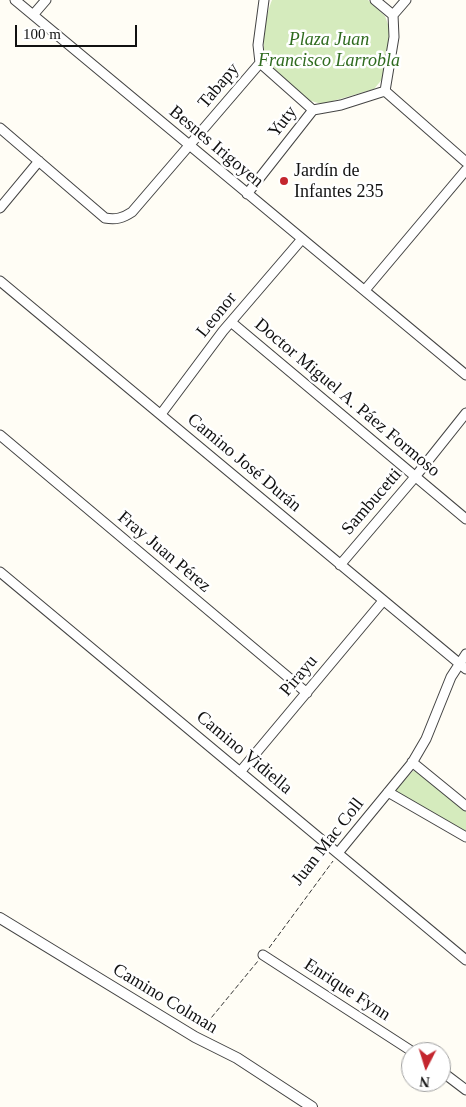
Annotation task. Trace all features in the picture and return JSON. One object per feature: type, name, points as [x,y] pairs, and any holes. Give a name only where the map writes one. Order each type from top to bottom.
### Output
[{"type":"street","name":"Besnes Irigoyen","points":[[14,0],[466,375]]},
{"type":"street","points":[[33,15],[46,0]]},
{"type":"street","name":"Tabapy","points":[[39,161],[105,218],[119,219],[132,212],[260,62],[258,45],[264,0]]},
{"type":"street","points":[[375,0],[393,15]]},
{"type":"street","points":[[406,0],[393,15],[394,37],[385,91],[466,162]]},
{"type":"street","points":[[260,62],[313,110]]},
{"type":"street","name":"Yuty","points":[[247,194],[313,110],[341,105],[385,91]]},
{"type":"street","points":[[0,128],[39,161],[0,208]]},
{"type":"street","points":[[365,290],[466,170]]},
{"type":"street","name":"Leonor","points":[[161,414],[231,322],[302,240]]},
{"type":"street","name":"Camino José Durán","points":[[0,281],[462,666]]},
{"type":"street","name":"Doctor Miguel A. Páez Formoso","points":[[231,322],[466,519]]},
{"type":"street","name":"Sambucetti","points":[[340,564],[415,477],[466,413]]},
{"type":"street","name":"Fray Juan Pérez","points":[[0,435],[307,693]]},
{"type":"street","name":"Camino Vidiella","points":[[0,572],[466,960]]},
{"type":"street","name":"Pirayu","points":[[240,772],[383,601]]},
{"type":"street","name":"Juan Mac Coll","points":[[338,853],[412,762],[426,739],[451,677],[462,666],[466,654]]},
{"type":"street","points":[[412,762],[466,806]]},
{"type":"street","points":[[388,792],[466,838]]},
{"type":"street","name":"Camino Colman","points":[[0,918],[195,1037],[237,1058],[312,1107]]},
{"type":"street","name":"Enrique Fynn","points":[[263,955],[401,1044]]},
{"type":"street","points":[[451,1079],[466,1090]]},
{"type":"path","name":"Juan Mac Coll","points":[[195,1037],[263,955],[338,853]]},
{"type":"green space","name":"Plaza Juan Francisco Larrobla","points":[[272,0],[368,0],[385,16],[390,30],[384,77],[374,89],[326,103],[308,100],[268,65],[264,50],[264,32]]},
{"type":"green space","points":[[416,770],[466,810],[466,834],[397,794],[396,790]]},
{"type":"place","name":"Jardín de Infantes 235","points":[[284,181]]}]
